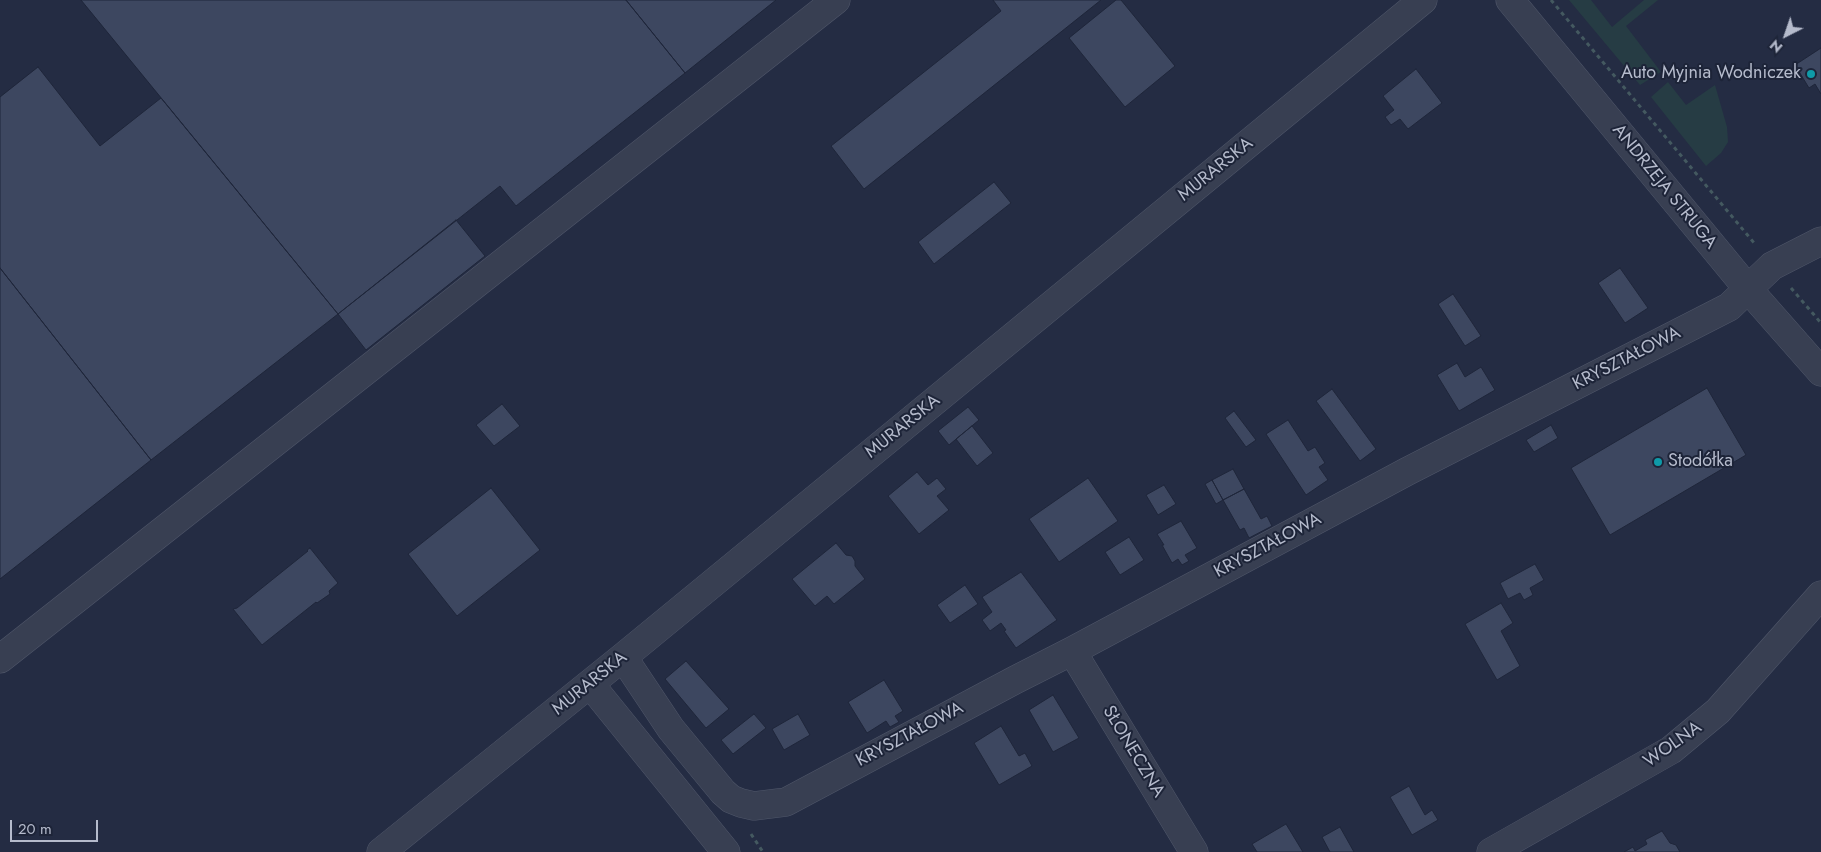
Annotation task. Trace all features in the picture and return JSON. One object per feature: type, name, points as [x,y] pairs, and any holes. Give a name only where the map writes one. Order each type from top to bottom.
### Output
[{"type":"street","points":[[0,660],[836,0]]},
{"type":"street","name":"MURARSKA","points":[[381,852],[590,684],[1423,0]]},
{"type":"street","name":"ANDRZEJA STRUGA","points":[[1510,0],[1748,289],[1821,372]]},
{"type":"street","name":"KRYSZTAŁOWA","points":[[623,657],[671,730],[723,792],[731,799],[754,806],[786,802],[1408,470],[1729,306],[1772,266],[1821,241]]},
{"type":"street","name":"WOLNA","points":[[1491,852],[1671,750],[1718,711],[1821,596]]},
{"type":"street","name":"SŁONECZNA","points":[[1072,651],[1194,852]]},
{"type":"street","points":[[590,684],[726,852]]},
{"type":"path","points":[[1551,0],[1821,323]]},
{"type":"shaded area","points":[[1569,0],[1591,0],[1612,27],[1644,0],[1658,0],[1626,26],[1661,72],[1640,85]]},
{"type":"shaded area","points":[[1668,82],[1686,105],[1715,85],[1727,127],[1728,142],[1721,153],[1706,166],[1651,97]]},
{"type":"building","points":[[81,0],[626,0],[685,73],[516,206],[500,186],[338,314]]},
{"type":"building","points":[[626,0],[776,0],[685,73]]},
{"type":"building","points":[[993,0],[1101,0],[864,189],[831,146],[1001,11]]},
{"type":"building","points":[[1116,0],[1121,0],[1175,66],[1125,107],[1069,38]]},
{"type":"building","name":"Auto Myjnia Wodniczek","points":[[1821,48],[1821,94],[1815,84],[1809,88],[1795,65]]},
{"type":"building","points":[[38,67],[100,146],[161,98],[338,314],[151,460],[0,268],[0,97]]},
{"type":"building","points":[[1416,69],[1442,103],[1408,129],[1400,119],[1391,125],[1385,117],[1394,110],[1383,96]]},
{"type":"building","points":[[994,182],[1011,203],[934,264],[918,242]]},
{"type":"building","points":[[456,220],[485,256],[366,350],[338,314]]},
{"type":"building","points":[[0,268],[151,460],[0,579]]},
{"type":"building","points":[[1620,268],[1648,308],[1625,323],[1598,283]]},
{"type":"building","points":[[1453,294],[1481,336],[1465,346],[1438,304]]},
{"type":"building","points":[[1457,363],[1465,377],[1481,367],[1495,390],[1459,411],[1437,375]]},
{"type":"building","name":"Stodółka","points":[[1707,388],[1746,455],[1610,535],[1571,468]]},
{"type":"building","points":[[1332,389],[1376,449],[1360,461],[1316,401]]},
{"type":"building","points":[[502,404],[520,426],[494,446],[476,425]]},
{"type":"building","points":[[968,407],[979,420],[949,445],[938,431]]},
{"type":"building","points":[[1234,411],[1256,440],[1246,447],[1225,418]]},
{"type":"building","points":[[1288,420],[1308,451],[1315,447],[1325,463],[1319,467],[1328,480],[1306,495],[1266,434]]},
{"type":"building","points":[[1551,425],[1558,438],[1534,452],[1526,440]]},
{"type":"building","points":[[972,426],[993,453],[977,466],[956,439]]},
{"type":"building","points":[[1233,469],[1244,489],[1223,500],[1212,480]]},
{"type":"building","points":[[917,472],[928,485],[937,478],[946,489],[937,496],[949,510],[919,534],[888,496]]},
{"type":"building","points":[[1088,478],[1118,521],[1059,562],[1029,519]]},
{"type":"building","points":[[1212,480],[1223,500],[1216,504],[1205,484]]},
{"type":"building","points":[[1164,485],[1176,504],[1158,515],[1146,495]]},
{"type":"building","points":[[491,488],[540,550],[457,616],[408,554]]},
{"type":"building","points":[[1244,489],[1261,519],[1267,516],[1272,526],[1249,538],[1244,528],[1240,530],[1223,500]]},
{"type":"building","points":[[1181,521],[1197,548],[1185,555],[1189,561],[1182,565],[1178,559],[1172,563],[1157,534]]},
{"type":"building","points":[[1129,537],[1144,560],[1120,575],[1105,552]]},
{"type":"building","points":[[836,543],[846,555],[852,556],[855,566],[865,579],[834,604],[827,596],[815,606],[792,579]]},
{"type":"building","points":[[310,548],[338,583],[329,591],[330,594],[316,602],[262,645],[233,609],[237,608]]},
{"type":"building","points":[[1535,564],[1544,580],[1530,588],[1533,595],[1524,600],[1520,593],[1508,599],[1500,583]]},
{"type":"building","points":[[1021,572],[1057,620],[1016,648],[1004,631],[1006,630],[1001,623],[990,631],[982,620],[992,612],[982,597]]},
{"type":"building","points":[[965,585],[978,604],[950,623],[937,605]]},
{"type":"building","points":[[1501,603],[1513,623],[1501,631],[1520,666],[1497,680],[1465,624]]},
{"type":"building","points":[[686,661],[729,709],[706,728],[665,679]]},
{"type":"building","points":[[884,680],[903,711],[895,716],[899,722],[890,727],[886,721],[867,733],[848,702]]},
{"type":"building","points":[[1053,695],[1079,738],[1053,752],[1029,710]]},
{"type":"building","points":[[754,714],[766,728],[733,754],[721,740]]},
{"type":"building","points":[[798,714],[810,735],[784,750],[772,729]]},
{"type":"building","points":[[1001,726],[1019,756],[1025,753],[1032,766],[999,785],[974,743]]},
{"type":"building","points":[[1409,786],[1425,815],[1432,810],[1438,820],[1412,835],[1390,797]]},
{"type":"building","points":[[1286,824],[1303,852],[1257,852],[1252,844]]},
{"type":"building","points":[[1340,827],[1354,852],[1330,852],[1322,837]]},
{"type":"building","points":[[1662,831],[1670,843],[1676,845],[1680,852],[1624,852],[1633,847],[1635,851],[1647,844],[1645,840]]},
{"type":"place","name":"Auto Myjnia Wodniczek","points":[[1811,74]]},
{"type":"place","name":"Stodółka","points":[[1658,462]]}]
